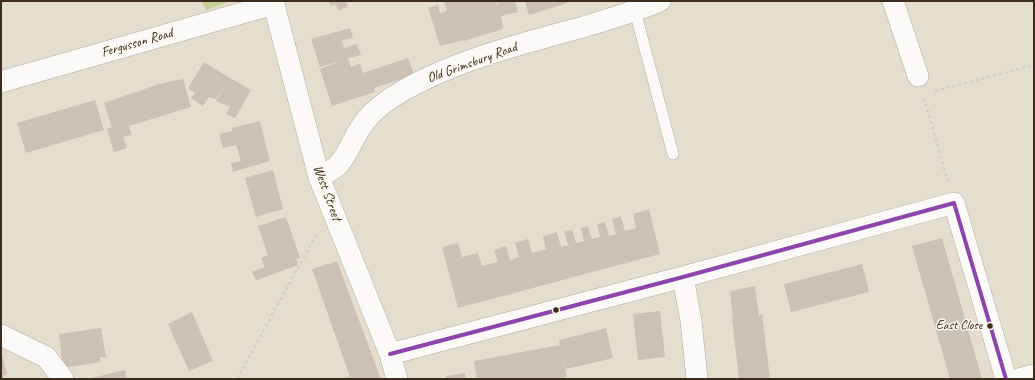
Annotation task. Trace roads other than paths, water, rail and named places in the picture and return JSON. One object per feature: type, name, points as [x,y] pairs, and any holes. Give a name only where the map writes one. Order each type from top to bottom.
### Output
[{"type":"street","name":"Old Grimsbury Road","points":[[319,177],[339,165],[366,120],[386,102],[403,90],[436,74],[464,63],[496,52],[635,11],[660,1]]},
{"type":"street","points":[[893,1],[921,86]]},
{"type":"street","name":"Fergusson Road","points":[[1,82],[273,3]]},
{"type":"street","name":"West Street","points":[[273,3],[319,177],[390,354],[397,379]]},
{"type":"street","points":[[390,354],[683,277],[954,203],[1006,379]]},
{"type":"street","points":[[683,277],[691,321],[697,379]]},
{"type":"street","points":[[1,335],[46,357],[63,379]]},
{"type":"street","points":[[1019,379],[1034,374]]},
{"type":"lane","points":[[635,11],[673,154]]},
{"type":"place","name":"East Close","points":[[990,326]]}]
